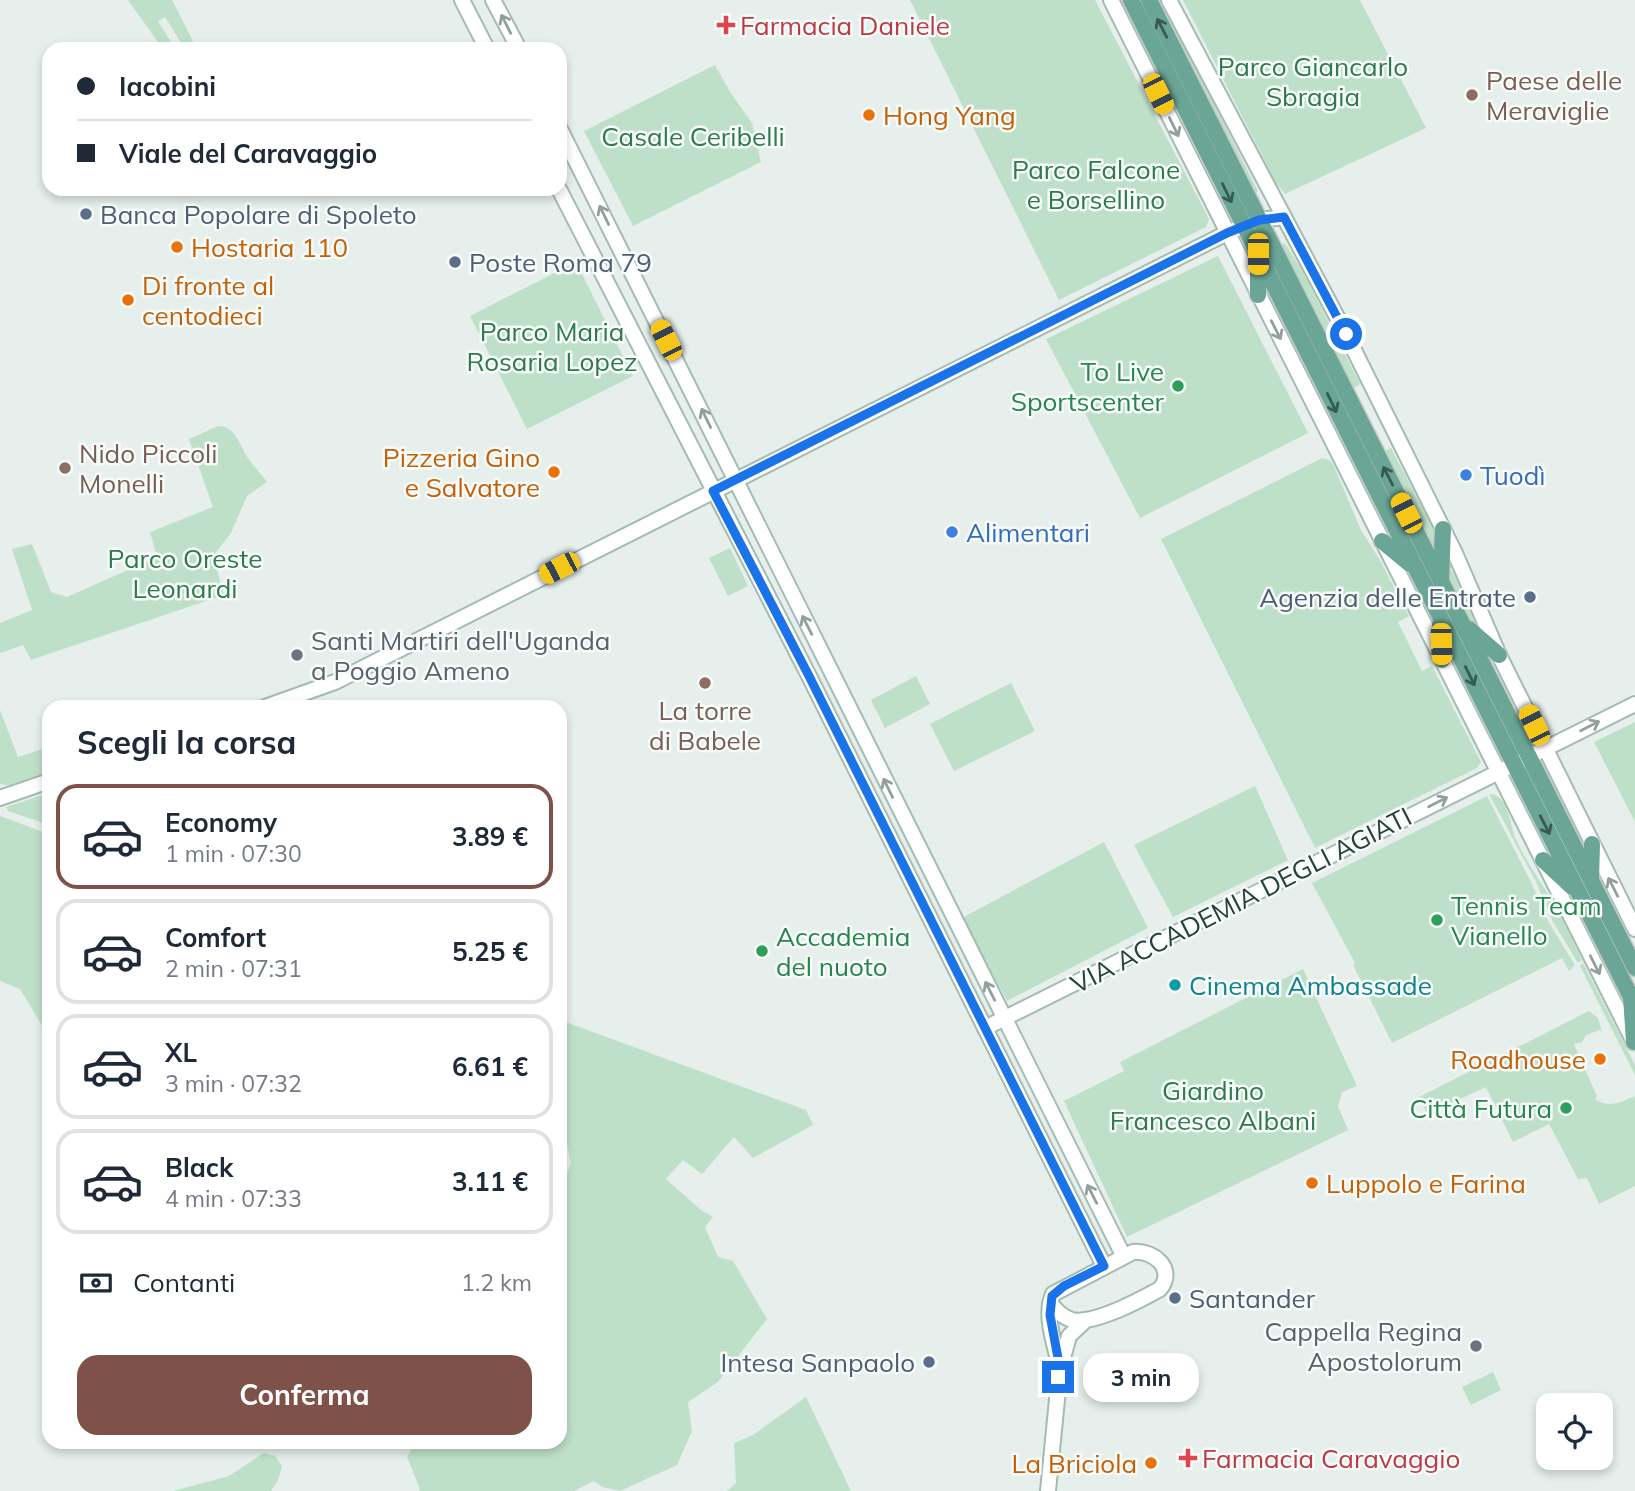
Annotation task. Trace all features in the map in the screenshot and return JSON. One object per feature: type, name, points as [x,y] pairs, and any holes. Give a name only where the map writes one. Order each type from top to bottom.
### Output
[{"type":"main road","points":[[1131,0],[1441,581],[1521,760]]},
{"type":"main road","points":[[1149,0],[1251,223],[1258,254],[1258,295]]},
{"type":"main road","points":[[1258,254],[1439,615],[1521,760],[1585,886],[1633,1000],[1634,1043]]},
{"type":"main road","points":[[1441,581],[1443,529]]},
{"type":"main road","points":[[1382,541],[1417,570]]},
{"type":"main road","points":[[1439,615],[1442,660]]},
{"type":"main road","points":[[1461,621],[1499,655]]},
{"type":"main road","points":[[1585,886],[1592,844]]},
{"type":"main road","points":[[1543,860],[1585,886],[1635,968]]},
{"type":"street","points":[[462,0],[483,42]]},
{"type":"street","points":[[493,0],[515,42]]},
{"type":"street","points":[[1111,0],[1634,1043]]},
{"type":"street","points":[[1169,0],[1284,217],[1443,529],[1477,600],[1499,655],[1592,844],[1630,906],[1635,929]]},
{"type":"street","points":[[567,143],[1123,1255]]},
{"type":"street","points":[[563,196],[809,676],[1104,1266]]},
{"type":"street","points":[[285,700],[319,688],[377,660],[1227,233],[1251,223],[1284,217]]},
{"type":"street","name":"VIA ACCADEMIA DEGLI AGIATI","points":[[985,1028],[1635,704]]},
{"type":"street","points":[[0,798],[42,783]]},
{"type":"street","points":[[1048,1491],[1060,1369],[1069,1336],[1086,1320],[1158,1291],[1164,1285],[1165,1271],[1154,1256],[1141,1251],[1123,1255],[1052,1296],[1052,1327],[1060,1369]]},
{"type":"street","points":[[1050,1303],[1065,1317],[1086,1320]]},
{"type":"green space","points":[[128,0],[172,0],[193,41],[181,42],[165,17],[158,21],[171,42],[158,42]]},
{"type":"green space","name":"Parco Falcone e Borsellino","points":[[910,0],[1095,0],[1209,219],[1206,227],[1059,300]]},
{"type":"green space","points":[[1116,0],[1122,0],[1225,205],[1220,207]]},
{"type":"green space","points":[[1156,0],[1162,0],[1258,191],[1254,194]]},
{"type":"green space","name":"Parco Giancarlo Sbragia","points":[[1183,0],[1360,0],[1426,128],[1285,194],[1276,183]]},
{"type":"green space","name":"Casale Ceribelli","points":[[715,65],[752,123],[761,162],[633,226],[584,131]]},
{"type":"green space","points":[[1285,243],[1303,272],[1360,384],[1352,389],[1280,245]]},
{"type":"green space","name":"To Live Sportscenter","points":[[1218,256],[1308,433],[1140,518],[1046,339]]},
{"type":"green space","name":"Parco Maria Rosaria Lopez","points":[[576,262],[633,376],[527,429],[470,316]]},
{"type":"green space","points":[[1261,279],[1328,409],[1323,411],[1263,293]]},
{"type":"green space","name":"Parco Oreste Leonardi","points":[[218,426],[233,433],[267,482],[247,496],[231,533],[213,556],[224,595],[31,660],[23,645],[0,653],[0,623],[32,610],[12,549],[32,544],[51,592],[67,597],[157,557],[150,532],[213,507],[189,439]]},
{"type":"green space","points":[[1391,448],[1436,534],[1437,558],[1384,451]]},
{"type":"green space","points":[[1322,458],[1333,464],[1361,530],[1409,616],[1398,622],[1422,671],[1432,666],[1481,762],[1477,768],[1315,848],[1161,539]]},
{"type":"green space","points":[[730,548],[748,586],[728,596],[709,558]]},
{"type":"green space","points":[[1454,570],[1484,639],[1470,625],[1446,574]]},
{"type":"green space","points":[[916,676],[930,704],[885,728],[871,700]]},
{"type":"green space","points":[[1011,683],[1035,731],[954,771],[930,724]]},
{"type":"green space","points":[[0,710],[18,757],[42,749],[42,776],[12,786],[0,784]]},
{"type":"green space","points":[[1635,722],[1635,822],[1594,742]]},
{"type":"green space","points":[[1255,786],[1288,860],[1173,917],[1134,845]]},
{"type":"green space","points":[[1489,794],[1495,795],[1504,804],[1519,845],[1567,928],[1582,960],[1578,963],[1553,922],[1536,882]]},
{"type":"green space","points":[[42,795],[42,823],[8,811],[6,807]]},
{"type":"green space","name":"Tennis Team Vianello","points":[[1487,796],[1548,921],[1575,965],[1569,971],[1562,958],[1392,1043],[1353,965],[1354,961],[1312,883]]},
{"type":"green space","points":[[0,816],[42,831],[42,1025],[20,989],[0,981]]},
{"type":"green space","points":[[1104,842],[1148,928],[1007,1001],[962,918]]},
{"type":"green space","points":[[1583,963],[1635,1065],[1635,1075],[1580,966]]},
{"type":"green space","name":"Giardino Francesco Albani","points":[[1303,969],[1357,1086],[1342,1092],[1338,1106],[1348,1130],[1127,1237],[1064,1101],[1124,1071],[1120,1062]]},
{"type":"green space","name":"Città Futura","points":[[1589,1011],[1598,1018],[1602,1032],[1600,1030],[1586,1035],[1582,1042],[1574,1044],[1597,1096],[1595,1099],[1610,1104],[1635,1096],[1635,1186],[1599,1204],[1587,1178],[1578,1179],[1549,1124],[1513,1142],[1486,1087],[1427,1114],[1419,1097]]},
{"type":"green space","points":[[567,1023],[806,1110],[813,1125],[753,1158],[734,1137],[702,1174],[683,1160],[666,1179],[701,1210],[713,1217],[705,1227],[718,1257],[733,1261],[767,1319],[718,1382],[688,1402],[692,1431],[677,1465],[620,1491],[602,1487],[594,1481],[574,1491],[419,1491],[407,1457],[411,1449],[567,1449],[567,1174],[571,1163],[567,1144]]},
{"type":"green space","points":[[1493,1372],[1501,1390],[1471,1405],[1462,1387]]},
{"type":"green space","points":[[806,1397],[851,1491],[727,1491],[736,1483],[734,1443],[753,1435]]},
{"type":"green space","points":[[264,1453],[275,1456],[282,1466],[271,1491],[173,1491],[229,1476]]},
{"type":"place","name":"Farmacia Daniele","points":[[726,25]]},
{"type":"place","name":"Paese delle Meraviglie","points":[[1472,95]]},
{"type":"place","name":"Hong Yang","points":[[869,115]]},
{"type":"place","name":"Banca Popolare di Spoleto","points":[[86,214]]},
{"type":"place","name":"Hostaria 110","points":[[177,247]]},
{"type":"place","name":"Poste Roma 79","points":[[455,262]]},
{"type":"place","name":"Di fronte al centodieci","points":[[128,300]]},
{"type":"place","name":"To Live Sportscenter","points":[[1178,386]]},
{"type":"place","name":"Nido Piccoli Monelli","points":[[65,468]]},
{"type":"place","name":"Pizzeria Gino e Salvatore","points":[[554,472]]},
{"type":"place","name":"Tuodì","points":[[1466,475]]},
{"type":"place","name":"Alimentari","points":[[952,532]]},
{"type":"place","name":"Agenzia delle Entrate","points":[[1530,597]]},
{"type":"place","name":"Santi Martiri dell'Uganda a Poggio Ameno","points":[[297,655]]},
{"type":"place","name":"La torre di Babele","points":[[705,683]]},
{"type":"place","name":"Tennis Team Vianello","points":[[1437,920]]},
{"type":"place","name":"Accademia del nuoto","points":[[762,951]]},
{"type":"place","name":"Cinema Ambassade","points":[[1175,985]]},
{"type":"place","name":"Roadhouse","points":[[1600,1059]]},
{"type":"place","name":"Città Futura","points":[[1566,1108]]},
{"type":"place","name":"Luppolo e Farina","points":[[1312,1183]]},
{"type":"place","name":"Santander","points":[[1175,1298]]},
{"type":"place","name":"Cappella Regina Apostolorum","points":[[1476,1346]]},
{"type":"place","name":"Intesa Sanpaolo","points":[[929,1362]]},
{"type":"place","name":"Farmacia Caravaggio","points":[[1188,1458]]},
{"type":"place","name":"La Briciola","points":[[1151,1463]]},
{"type":"route","points":[[1058,1377],[1060,1369],[1050,1315],[1052,1296],[1064,1286],[1104,1266],[809,676],[713,491],[1136,277],[1251,222],[1271,217],[1284,217],[1346,334]]}]
